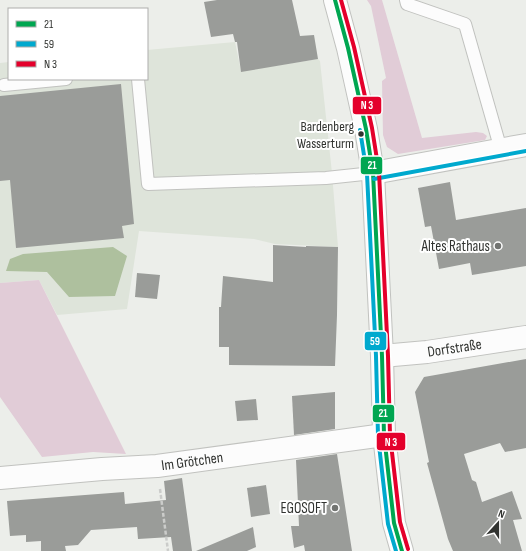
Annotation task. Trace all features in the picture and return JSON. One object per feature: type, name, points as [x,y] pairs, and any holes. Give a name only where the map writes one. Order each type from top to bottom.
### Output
[{"type":"street","points":[[335,0],[348,48],[366,129],[373,173],[382,356],[384,435],[394,523],[402,551]]},
{"type":"street","points":[[373,173],[526,145]]},
{"type":"street","name":"Dorfstraße","points":[[382,356],[427,352],[526,337]]},
{"type":"street","name":"Im Grötchen","points":[[0,478],[102,469],[157,466],[384,435]]},
{"type":"lane","points":[[406,0],[407,4],[465,24],[501,150]]},
{"type":"lane","points":[[4,85],[56,80]]},
{"type":"lane","points":[[138,80],[148,184],[326,178],[373,173]]},
{"type":"path","points":[[157,466],[168,551]]},
{"type":"shaded area","points":[[367,0],[382,0],[422,138],[476,132],[483,133],[487,136],[485,140],[398,154],[387,147],[383,135],[382,81],[386,78],[371,6]]},
{"type":"shaded area","points":[[235,42],[241,71],[318,59],[320,61],[338,247],[275,244],[254,239],[139,231],[127,309],[57,315],[39,280],[0,283],[0,63],[8,62],[8,80],[148,80],[148,50]]},
{"type":"shaded area","points":[[113,247],[127,256],[115,296],[69,297],[47,272],[6,271],[10,259],[23,254]]},
{"type":"shaded area","points":[[39,280],[126,454],[93,452],[42,457],[0,397],[0,283]]},
{"type":"building","points":[[217,0],[292,0],[300,36],[314,35],[318,59],[241,72],[237,42],[235,42],[233,34],[211,37],[204,2]]},
{"type":"building","points":[[121,84],[134,224],[122,226],[124,238],[16,248],[10,180],[0,181],[0,96]]},
{"type":"building","points":[[450,182],[456,220],[526,208],[526,266],[472,275],[470,263],[439,269],[431,226],[425,227],[418,188]]},
{"type":"building","points":[[273,245],[338,247],[335,366],[229,365],[229,347],[219,347],[219,307],[221,307],[223,276],[273,282]]},
{"type":"building","points":[[137,273],[160,275],[157,299],[135,297]]},
{"type":"building","points":[[526,359],[526,448],[505,452],[500,443],[464,454],[472,480],[476,482],[482,502],[512,491],[522,519],[513,520],[522,551],[453,551],[448,539],[427,463],[429,462],[415,392],[424,377]]},
{"type":"building","points":[[335,392],[335,429],[294,435],[292,396]]},
{"type":"building","points":[[256,399],[258,420],[237,421],[235,401]]},
{"type":"building","points":[[337,454],[352,551],[305,551],[304,545],[294,548],[291,526],[299,526],[296,460]]},
{"type":"building","points":[[182,478],[192,551],[173,551],[171,537],[138,539],[137,527],[91,530],[78,545],[65,546],[66,551],[41,551],[41,541],[26,542],[26,535],[10,536],[7,501],[124,492],[125,504],[166,500],[164,481]]},
{"type":"building","points":[[266,485],[270,514],[251,517],[247,488]]},
{"type":"building","points":[[253,527],[256,547],[247,551],[196,551]]},
{"type":"transit line","name":"21","points":[[335,0],[348,48],[366,129],[373,173],[382,356],[384,435],[394,523],[402,551]]},
{"type":"transit line","points":[[341,0],[354,47],[372,128],[379,172],[388,356],[390,435],[400,522],[408,549]]},
{"type":"transit line","name":"59","points":[[360,130],[367,174],[376,356],[378,436],[388,524],[396,551]]},
{"type":"transit line","name":"59","points":[[374,179],[526,151]]},
{"type":"place","name":"Bardenberg Wasserturm","points":[[361,134]]},
{"type":"place","name":"Altes Rathaus","points":[[498,246]]},
{"type":"place","name":"EGOSOFT","points":[[335,508]]}]
